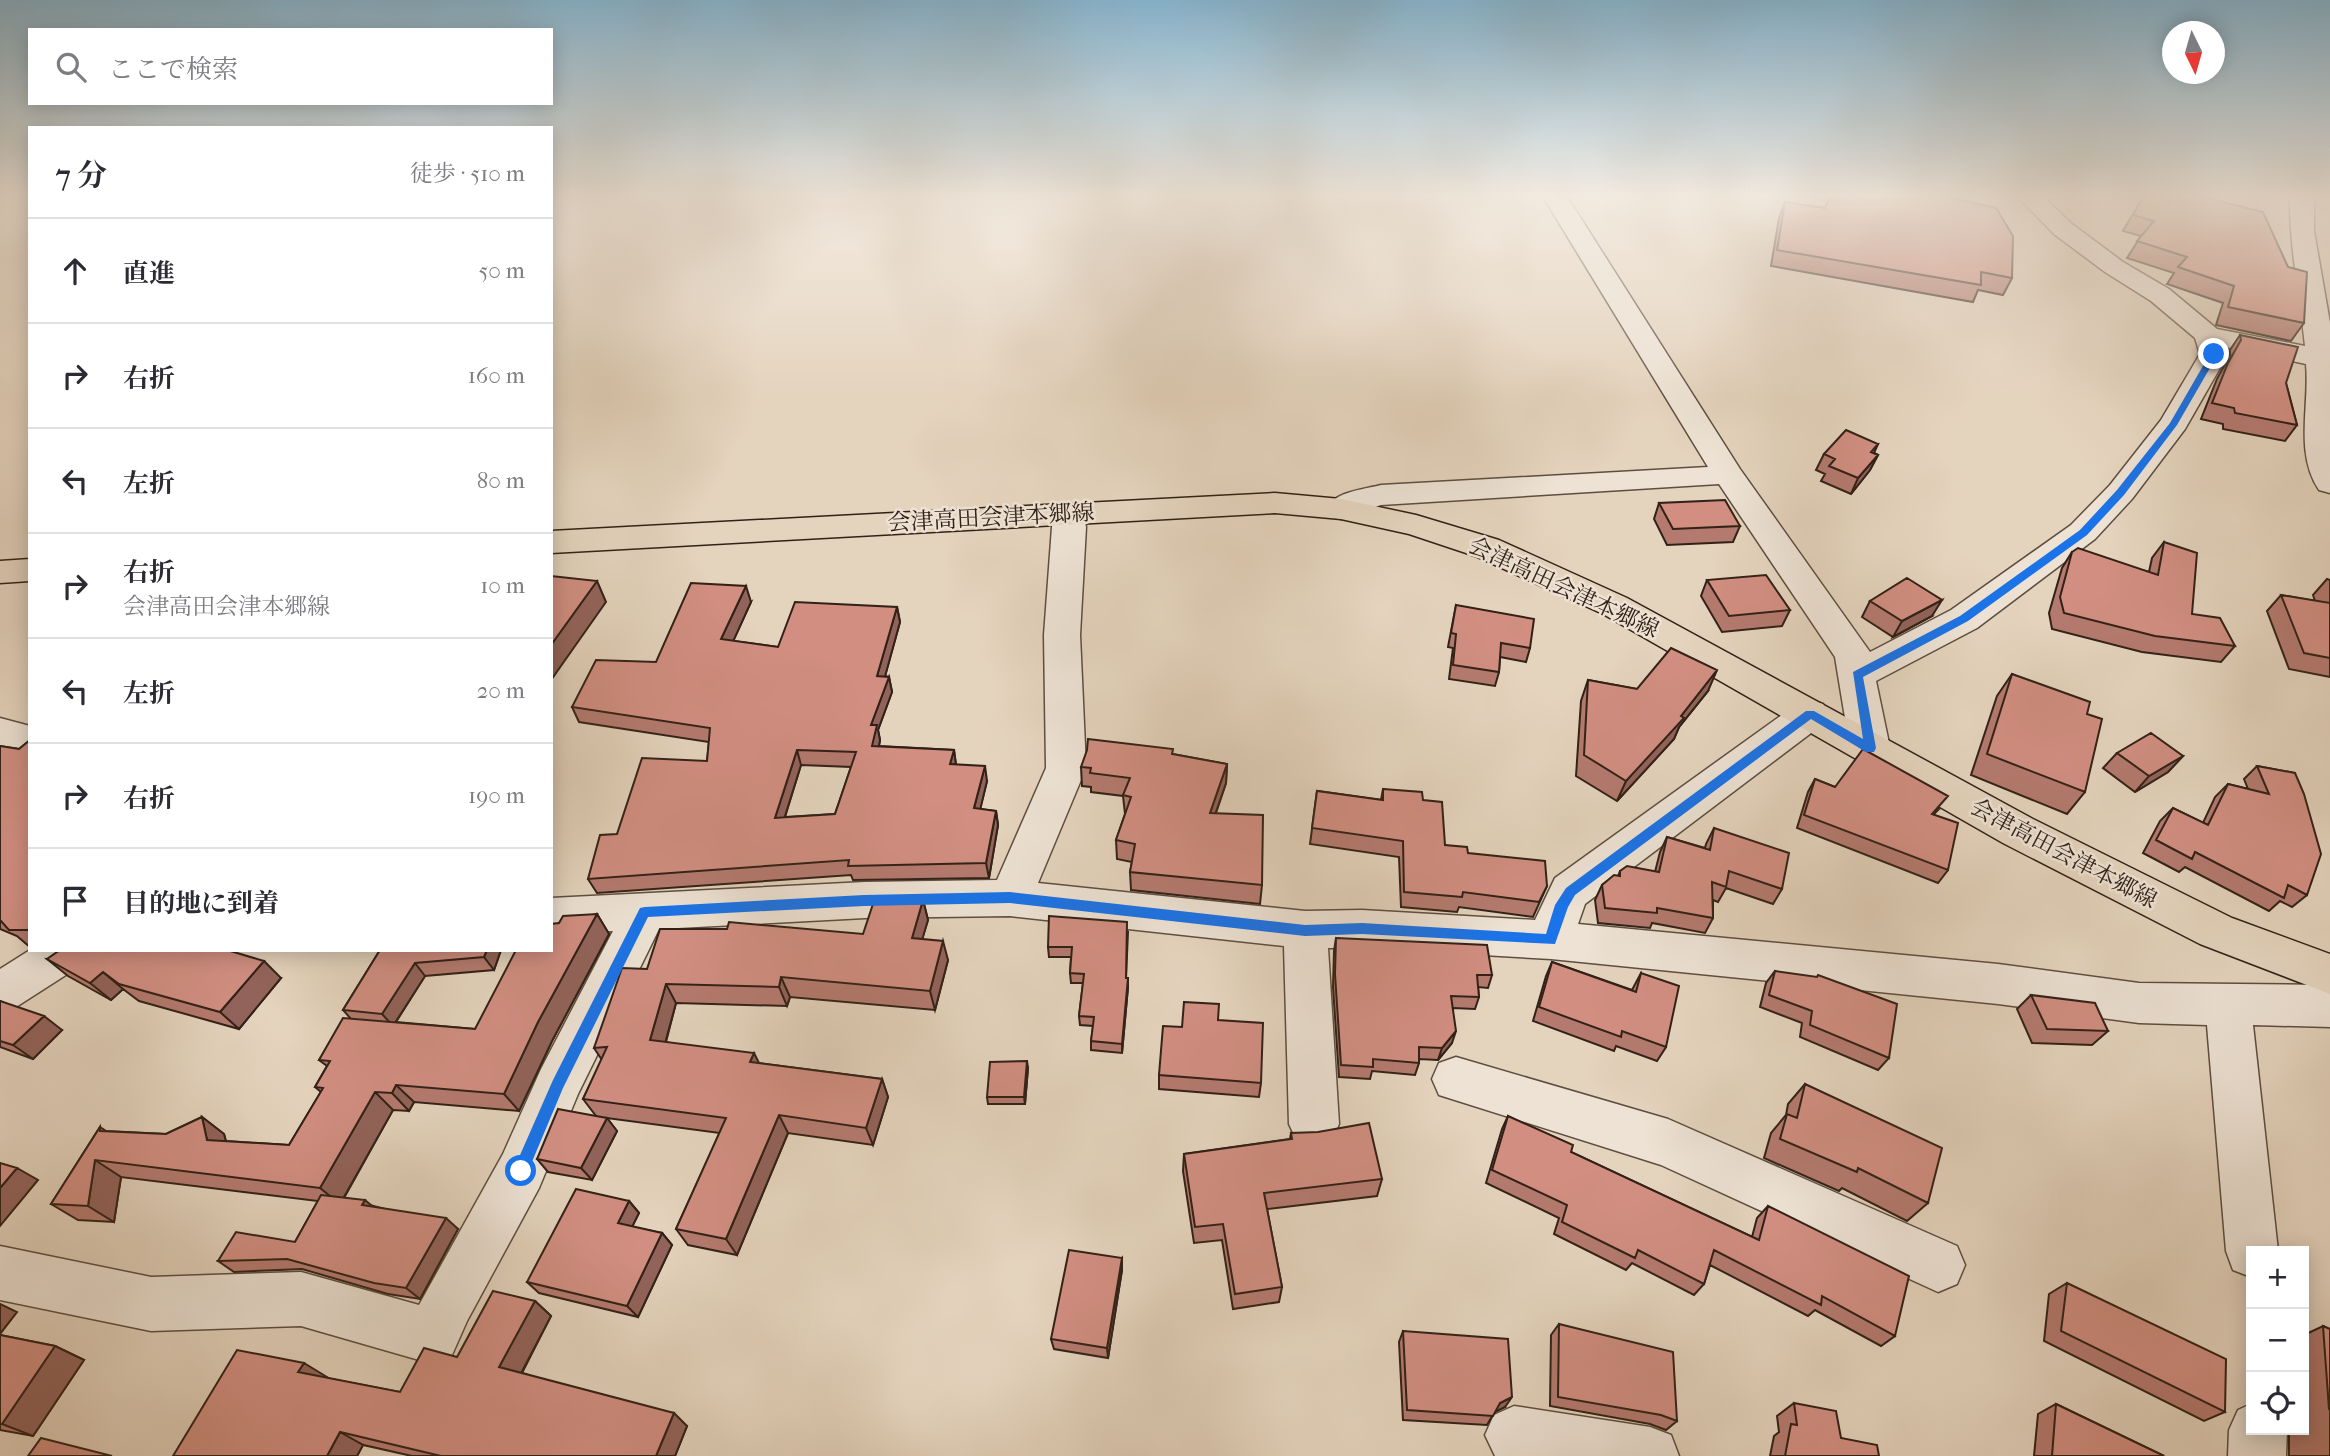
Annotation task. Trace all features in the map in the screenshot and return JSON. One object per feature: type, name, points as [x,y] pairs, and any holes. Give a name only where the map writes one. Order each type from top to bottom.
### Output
[{"type":"main road","name":"会津高田会津本郷線","points":[[553,542],[1275,503],[1341,509],[1416,525],[1488,548],[1615,607],[2018,831],[2216,932],[2330,974]]},
{"type":"main road","points":[[0,572],[28,570]]},
{"type":"street","points":[[1596,263],[1726,472],[1853,655],[1870,748]]},
{"type":"street","points":[[2108,263],[2160,295],[2208,335],[2320,358]]},
{"type":"street","points":[[2308,263],[2320,358],[2320,447],[2330,483]]},
{"type":"street","points":[[1857,675],[1964,619],[2083,532],[2121,492],[2174,424],[2214,354],[2208,335]]},
{"type":"street","points":[[1341,509],[1352,502],[1381,495],[1710,477],[1726,472]]},
{"type":"street","points":[[1010,898],[1066,768],[1062,635],[1069,527],[1067,513]]},
{"type":"street","points":[[1551,940],[1562,905],[1570,891],[1810,714]]},
{"type":"street","points":[[0,732],[28,740]]},
{"type":"street","points":[[553,916],[864,900],[1010,898],[1305,930],[1375,929],[1551,940],[1998,984],[2139,1003],[2330,1006]]},
{"type":"street","points":[[0,1273],[151,1304],[301,1299],[433,1336],[448,1302],[521,1171],[558,1084],[645,912]]},
{"type":"street","points":[[1305,930],[1314,1124]]},
{"type":"street","points":[[0,993],[64,952]]},
{"type":"street","points":[[2228,1005],[2252,1246]]},
{"type":"street","points":[[1456,1079],[1668,1143],[1938,1265]]},
{"type":"street","points":[[1514,1435],[1650,1456]]},
{"type":"street","points":[[2257,1456],[2258,1435]]},
{"type":"building","points":[[1852,263],[2012,263],[2012,278],[1981,272],[1981,285]]},
{"type":"building","points":[[2182,263],[2286,263],[2288,267],[2307,272],[2304,323],[2228,307],[2234,286],[2178,267]]},
{"type":"building","points":[[2240,335],[2298,347],[2286,383],[2297,425],[2235,413],[2234,408],[2212,403],[2228,363],[2241,340]]},
{"type":"building","points":[[1846,430],[1878,444],[1871,452],[1878,455],[1858,478],[1829,466],[1835,459],[1824,454]]},
{"type":"building","points":[[1725,500],[1740,526],[1673,529],[1659,503]]},
{"type":"building","points":[[2164,542],[2197,553],[2192,614],[2220,618],[2235,646],[2155,636],[2064,613],[2060,597],[2072,552],[2078,548],[2158,575]]},
{"type":"building","points":[[1766,575],[1790,610],[1729,616],[1707,580]]},
{"type":"building","points":[[553,576],[597,581],[553,642]]},
{"type":"building","points":[[1907,578],[1942,600],[1902,621],[1870,601]]},
{"type":"building","points":[[691,583],[746,586],[721,639],[778,647],[795,602],[897,607],[877,676],[889,677],[871,725],[877,725],[872,746],[954,750],[950,764],[985,766],[974,808],[996,811],[986,863],[848,866],[849,860],[588,879],[600,835],[617,834],[642,758],[707,761],[710,728],[572,707],[596,660],[656,662]],"holes":[[[797,750],[856,752],[835,814],[775,818]]]},
{"type":"building","points":[[2281,595],[2330,603],[2330,658],[2304,653]]},
{"type":"building","points":[[1456,605],[1534,619],[1530,648],[1501,643],[1499,672],[1453,665],[1456,634],[1451,633]]},
{"type":"building","points":[[1671,648],[1717,670],[1681,716],[1684,718],[1626,781],[1584,755],[1588,680],[1637,689]]},
{"type":"building","points":[[2012,674],[2090,702],[2087,714],[2102,719],[2085,792],[1987,754]]},
{"type":"building","points":[[2151,733],[2183,756],[2149,776],[2117,753]]},
{"type":"building","points":[[1088,739],[1173,749],[1172,754],[1227,764],[1210,813],[1263,815],[1262,885],[1130,872],[1135,844],[1116,840],[1131,797],[1123,795],[1130,778],[1090,773],[1091,768],[1081,767]]},
{"type":"building","points":[[28,742],[28,930],[9,930],[0,920],[0,746],[19,749]]},
{"type":"building","points":[[1863,749],[1948,796],[1932,814],[1958,823],[1948,870],[1804,815],[1815,779],[1835,787]]},
{"type":"building","points":[[2257,766],[2295,773],[2304,794],[2321,854],[2307,895],[2288,885],[2284,898],[2195,852],[2192,859],[2156,840],[2173,808],[2208,825],[2228,784],[2269,794]]},
{"type":"building","points":[[1383,789],[1422,792],[1423,800],[1442,802],[1445,845],[1467,847],[1468,853],[1545,861],[1547,886],[1539,902],[1463,892],[1462,897],[1404,892],[1403,841],[1312,828],[1317,791],[1383,800]]},
{"type":"building","points":[[1714,828],[1789,853],[1782,889],[1729,871],[1726,887],[1712,882],[1713,918],[1657,908],[1657,913],[1605,908],[1602,885],[1614,875],[1620,876],[1620,871],[1627,866],[1659,872],[1667,837],[1710,850]]},
{"type":"building","points":[[923,900],[912,938],[943,941],[930,991],[781,977],[779,987],[666,984],[650,1040],[754,1053],[750,1062],[882,1079],[866,1128],[779,1115],[726,1239],[676,1229],[726,1118],[583,1099],[607,1047],[594,1048],[622,968],[647,969],[660,929],[727,929],[729,922],[863,934],[874,901]]},
{"type":"building","points":[[597,914],[538,1022],[504,1094],[396,1085],[392,1093],[375,1092],[320,1188],[95,1160],[88,1206],[51,1204],[100,1127],[100,1131],[166,1134],[202,1117],[207,1140],[289,1145],[323,1088],[315,1087],[330,1061],[319,1060],[343,1018],[475,1029],[515,952],[553,952],[553,924],[559,923],[563,916]]},
{"type":"building","points":[[1049,916],[1127,922],[1128,978],[1122,1044],[1091,1041],[1094,1017],[1079,1016],[1084,974],[1070,973],[1072,947],[1048,947]]},
{"type":"building","points":[[1336,938],[1487,945],[1492,975],[1477,975],[1479,997],[1451,996],[1456,1031],[1442,1048],[1419,1047],[1419,1063],[1373,1059],[1373,1067],[1341,1065],[1335,974]]},
{"type":"building","points":[[57,952],[234,952],[264,961],[220,1012],[119,984],[103,972],[90,983],[47,959]]},
{"type":"building","points":[[379,952],[486,952],[484,957],[415,963],[382,1014],[343,1010]]},
{"type":"building","points":[[1552,962],[1636,992],[1641,973],[1679,986],[1666,1047],[1622,1031],[1621,1037],[1539,1007]]},
{"type":"building","points":[[1775,971],[1818,975],[1897,1004],[1889,1058],[1810,1025],[1812,1011],[1769,995]]},
{"type":"building","points":[[2031,995],[2095,1003],[2108,1031],[2047,1029]]},
{"type":"building","points":[[0,1001],[44,1016],[13,1045],[0,1041]]},
{"type":"building","points":[[1184,1002],[1219,1004],[1218,1020],[1263,1023],[1261,1083],[1159,1075],[1163,1026],[1182,1027]]},
{"type":"building","points":[[1027,1061],[1024,1097],[987,1097],[990,1062]]},
{"type":"building","points":[[1805,1084],[1942,1148],[1928,1203],[1858,1168],[1857,1172],[1780,1139],[1787,1114],[1797,1118]]},
{"type":"building","points":[[558,1109],[607,1118],[581,1168],[537,1159]]},
{"type":"building","points":[[1508,1116],[1573,1145],[1571,1152],[1759,1240],[1768,1206],[1909,1276],[1895,1336],[1822,1296],[1821,1305],[1714,1250],[1704,1284],[1638,1250],[1635,1258],[1562,1222],[1567,1205],[1492,1170]]},
{"type":"building","points":[[1369,1123],[1382,1179],[1264,1193],[1282,1287],[1235,1294],[1223,1224],[1195,1227],[1184,1154],[1292,1139],[1291,1133],[1318,1132]]},
{"type":"building","points":[[0,1163],[17,1168],[0,1188]]},
{"type":"building","points":[[576,1189],[629,1201],[618,1223],[662,1233],[627,1306],[527,1282]]},
{"type":"building","points":[[321,1195],[365,1200],[362,1205],[446,1218],[406,1288],[374,1283],[287,1259],[218,1261],[236,1232],[295,1242]]},
{"type":"building","points":[[1069,1250],[1122,1258],[1107,1348],[1051,1339]]},
{"type":"building","points":[[2067,1283],[2226,1359],[2225,1412],[2061,1331]]},
{"type":"building","points":[[493,1291],[535,1301],[499,1367],[674,1413],[656,1456],[441,1456],[340,1432],[327,1456],[173,1456],[237,1350],[304,1363],[298,1372],[400,1392],[424,1348],[457,1357]]},
{"type":"building","points":[[1559,1324],[1673,1352],[1677,1421],[1661,1415],[1558,1397]]},
{"type":"building","points":[[2323,1326],[2330,1329],[2330,1410],[2329,1409]]},
{"type":"building","points":[[1403,1331],[1508,1339],[1512,1397],[1500,1403],[1493,1416],[1407,1410]]},
{"type":"building","points":[[0,1335],[55,1346],[2,1424],[0,1424]]},
{"type":"building","points":[[1794,1403],[1836,1411],[1841,1438],[1877,1445],[1879,1456],[1785,1456],[1791,1424],[1797,1425]]},
{"type":"building","points":[[2056,1404],[2164,1456],[2052,1456]]},
{"type":"building","points":[[41,1438],[112,1456],[28,1456]]},
{"type":"route","points":[[521,1171],[558,1084],[645,912],[864,900],[1010,898],[1305,930],[1362,929],[1551,940],[1562,905],[1570,891],[1810,714],[1870,748],[1857,675],[1964,619],[2083,532],[2121,492],[2174,424],[2214,354]]}]
